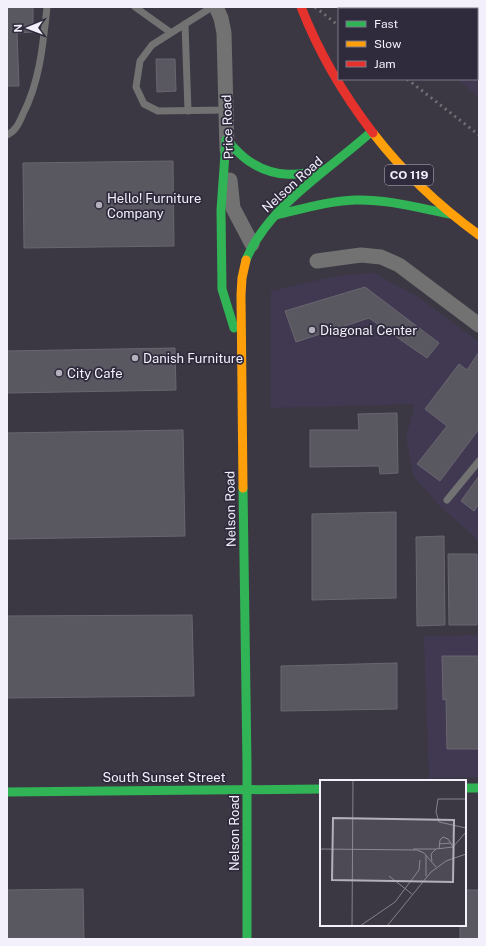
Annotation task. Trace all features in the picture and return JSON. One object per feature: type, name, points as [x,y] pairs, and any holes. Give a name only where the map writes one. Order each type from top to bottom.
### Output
[{"type":"main road","name":"CO 119","points":[[301,7],[322,56],[345,95],[371,132],[409,175],[479,236]]},
{"type":"main road","name":"Nelson Road","points":[[248,939],[241,283],[245,262],[252,244],[264,227],[298,194],[371,132]]},
{"type":"main road","points":[[226,140],[251,163],[272,172],[292,175],[305,174],[329,168]]},
{"type":"main road","points":[[226,140],[221,210],[222,289],[241,349]]},
{"type":"main road","points":[[276,215],[334,202],[355,200],[394,204],[452,214]]},
{"type":"main road","points":[[466,788],[479,788]]},
{"type":"main road","name":"South Sunset Street","points":[[7,792],[320,789]]},
{"type":"street","name":"Price Road","points":[[216,7],[221,18],[224,33],[226,140],[233,208],[252,244]]},
{"type":"street","points":[[317,261],[361,254],[381,257],[399,265],[479,325]]},
{"type":"lane","points":[[7,135],[14,132],[29,103],[35,85],[44,37],[47,7]]},
{"type":"lane","points":[[135,7],[170,32]]},
{"type":"lane","points":[[212,7],[170,32],[152,45],[140,62],[136,87],[144,104],[158,111],[226,110]]},
{"type":"lane","points":[[185,24],[188,111]]},
{"type":"lane","points":[[447,500],[479,460]]},
{"type":"shaded area","points":[[361,7],[479,7],[479,97],[457,80],[478,80],[478,8]]},
{"type":"shaded area","points":[[373,273],[417,296],[479,342],[479,541],[440,506],[414,477],[406,437],[415,404],[271,408],[271,291],[336,276]]},
{"type":"shaded area","points":[[479,635],[479,777],[429,778],[424,636]]},
{"type":"building","points":[[7,7],[33,7],[33,32],[17,33],[19,86],[7,86]]},
{"type":"building","points":[[454,7],[479,7],[479,24],[478,25],[478,8]]},
{"type":"building","points":[[156,59],[175,59],[176,91],[157,92]]},
{"type":"building","name":"Hello! Furniture Company","points":[[173,161],[174,246],[24,248],[23,163]]},
{"type":"building","name":"Diagonal Center","points":[[365,287],[439,343],[427,358],[369,318],[296,342],[285,311]]},
{"type":"building","points":[[175,348],[176,390],[7,393],[7,351]]},
{"type":"building","points":[[479,352],[479,429],[440,481],[417,464],[447,426],[425,409],[459,364],[467,370]]},
{"type":"building","points":[[397,413],[398,473],[380,474],[379,466],[310,467],[310,430],[359,430],[358,414]]},
{"type":"building","points":[[183,430],[185,536],[7,539],[7,433]]},
{"type":"building","points":[[479,476],[479,504],[474,511],[461,501]]},
{"type":"building","points":[[396,512],[396,598],[312,600],[312,514]]},
{"type":"building","points":[[444,536],[445,625],[417,626],[416,537]]},
{"type":"building","points":[[448,554],[477,554],[477,625],[449,625]]},
{"type":"building","points":[[192,615],[194,696],[7,698],[7,616]]},
{"type":"building","points":[[442,656],[479,656],[479,749],[447,749],[446,699],[443,700]]},
{"type":"building","points":[[397,663],[397,709],[281,711],[281,666]]},
{"type":"building","points":[[83,889],[84,939],[7,939],[7,890]]},
{"type":"building","points":[[466,890],[479,890],[479,939],[460,939],[460,926],[466,926]]},
{"type":"railway","points":[[315,7],[338,25]]},
{"type":"railway","points":[[408,80],[479,135]]},
{"type":"traffic: fast","points":[[246,260],[256,241],[284,206],[371,132]]},
{"type":"traffic: fast","points":[[226,140],[221,210],[222,289],[234,328]]},
{"type":"traffic: fast","points":[[226,140],[248,161],[270,171],[297,174],[325,169]]},
{"type":"traffic: fast","points":[[276,215],[325,204],[355,200],[391,202],[450,214]]},
{"type":"traffic: fast","points":[[243,488],[247,765],[247,939]]},
{"type":"traffic: fast","points":[[466,788],[479,788]]},
{"type":"traffic: fast","points":[[7,792],[320,789]]},
{"type":"traffic: slow","points":[[373,133],[422,188],[479,235]]},
{"type":"traffic: slow","points":[[243,488],[241,295],[242,278],[246,260]]},
{"type":"traffic: jam","points":[[301,7],[332,73],[373,133]]},
{"type":"place","name":"Hello! Furniture Company","points":[[99,205]]},
{"type":"place","name":"Diagonal Center","points":[[312,330]]},
{"type":"place","name":"Danish Furniture","points":[[135,358]]},
{"type":"place","name":"City Cafe","points":[[59,373]]}]
